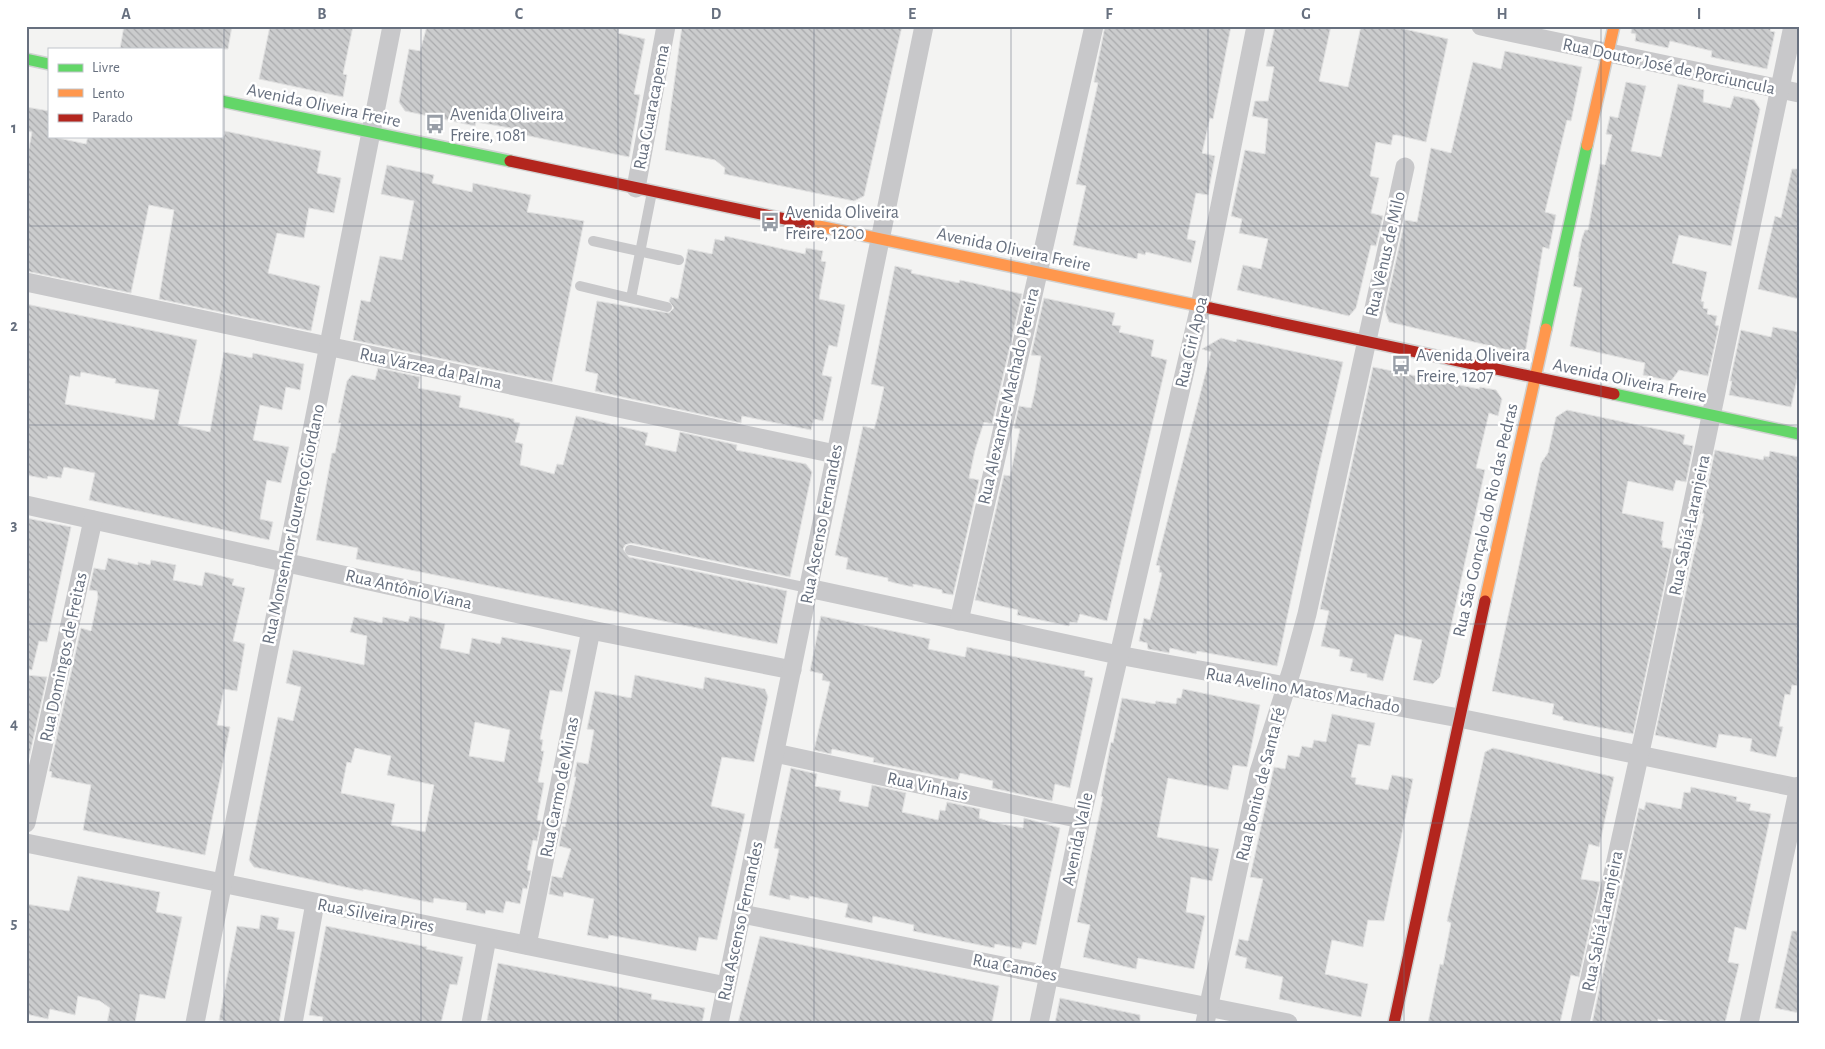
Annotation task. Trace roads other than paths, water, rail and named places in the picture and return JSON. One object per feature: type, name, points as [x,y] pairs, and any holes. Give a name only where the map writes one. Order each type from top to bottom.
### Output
[{"type":"street","name":"Rua Monsenhor Lourenço Giordano","points":[[195,1023],[392,26]]},
{"type":"street","name":"Rua Guaracapema","points":[[644,189],[666,26]]},
{"type":"street","name":"Rua Ascenso Fernandes","points":[[719,1023],[924,26]]},
{"type":"street","name":"Rua Alexandre Machado Pereira","points":[[959,621],[1094,26]]},
{"type":"street","name":"Rua Ciri Apoa","points":[[1118,655],[1200,306],[1256,26]]},
{"type":"street","name":"Rua Doutor José de Porciuncula","points":[[1482,26],[1790,91]]},
{"type":"street","name":"Rua São Gonçalo do Rio das Pedras","points":[[1394,1023],[1459,718],[1614,26]]},
{"type":"street","name":"Rua Sabiá-Laranjeira","points":[[1580,1023],[1640,755],[1712,415],[1790,91],[1793,26]]},
{"type":"street","points":[[26,59],[48,64]]},
{"type":"street","name":"Avenida Oliveira Freire","points":[[222,101],[372,134],[880,238],[1799,434]]},
{"type":"street","name":"Rua Vênus de Milo","points":[[1366,342],[1405,167]]},
{"type":"street","name":"Rua Várzea da Palma","points":[[26,282],[835,454]]},
{"type":"street","name":"Rua Bonito de Santa Fé","points":[[1207,1014],[1260,772],[1307,614],[1366,342]]},
{"type":"street","name":"Rua Antônio Viana","points":[[26,505],[591,630],[792,670]]},
{"type":"street","name":"Rua Domingos de Freitas","points":[[26,823],[93,520]]},
{"type":"street","name":"Rua Avelino Matos Machado","points":[[808,588],[1118,655],[1459,718],[1799,787]]},
{"type":"street","name":"Rua Carmo de Minas","points":[[527,945],[591,630]]},
{"type":"street","name":"Avenida Valle","points":[[1039,1023],[1081,819],[1118,655]]},
{"type":"street","name":"Rua Vinhais","points":[[775,752],[1081,819]]},
{"type":"street","points":[[1749,1023],[1799,787]]},
{"type":"street","name":"Rua Silveira Pires","points":[[26,843],[726,986]]},
{"type":"street","points":[[292,1023],[316,903]]},
{"type":"street","name":"Rua Camões","points":[[742,914],[1048,974],[1207,1014],[1288,1023]]},
{"type":"street","points":[[471,1023],[488,938]]},
{"type":"lane","points":[[631,298],[640,251],[644,189]]},
{"type":"lane","points":[[593,241],[678,260]]},
{"type":"lane","points":[[580,286],[667,307]]},
{"type":"lane","points":[[630,550],[808,588]]},
{"type":"place","name":"Avenida Oliveira Freire, 1081","points":[[435,124]]},
{"type":"place","name":"Avenida Oliveira Freire, 1200","points":[[770,222]]},
{"type":"place","name":"Avenida Oliveira Freire, 1207","points":[[1401,365]]}]
